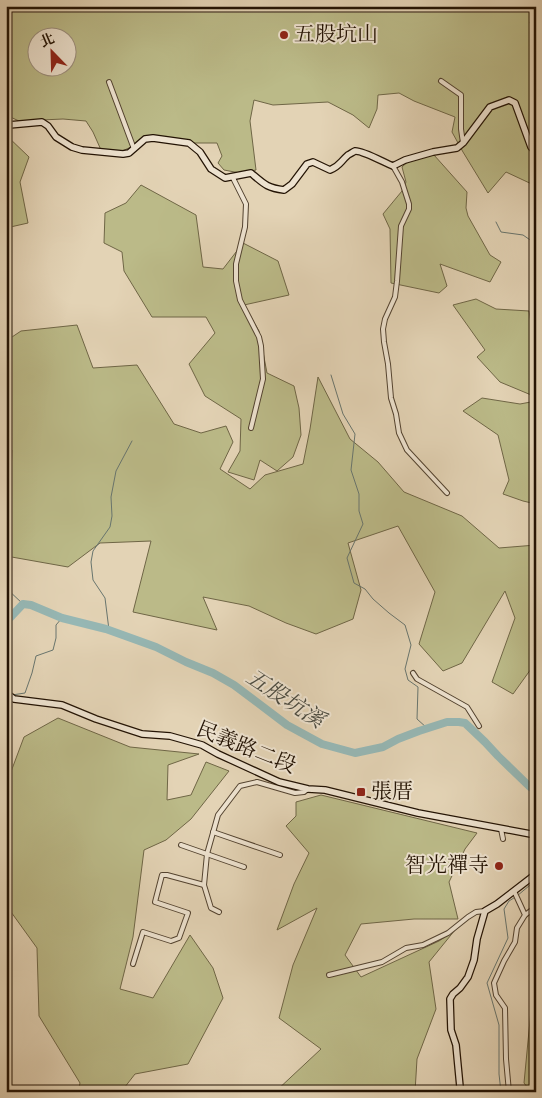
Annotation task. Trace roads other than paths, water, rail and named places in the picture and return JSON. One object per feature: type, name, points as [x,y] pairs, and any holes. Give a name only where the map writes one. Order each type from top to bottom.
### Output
[{"type":"street","points":[[441,81],[461,95],[463,143]]},
{"type":"street","points":[[109,82],[134,149]]},
{"type":"street","points":[[393,166],[405,160],[433,152],[457,148],[463,143],[490,107],[509,100],[515,103],[531,147],[536,152]]},
{"type":"street","points":[[6,124],[9,126],[42,122],[56,136],[72,147],[82,150],[129,153],[145,139],[153,138],[189,143],[200,152],[211,169],[225,178],[251,173],[272,189],[284,190],[292,184],[307,164],[313,162],[330,170],[341,164],[348,155],[354,152],[362,152],[393,166],[402,182],[409,209],[401,226],[395,297],[385,319],[384,329],[391,398],[399,432],[407,450],[447,493]]},
{"type":"street","points":[[232,176],[246,204],[245,227],[236,264],[236,281],[240,300],[259,337],[261,346],[263,379],[252,428]]},
{"type":"street","points":[[413,673],[418,679],[467,707],[479,726]]},
{"type":"street","name":"民義路二段","points":[[8,694],[14,699],[62,705],[96,719],[142,734],[170,736],[202,745],[279,782],[308,789],[325,790],[418,812],[536,836]]},
{"type":"street","points":[[219,912],[211,908],[204,885],[207,854],[218,814],[240,786],[257,782],[295,793],[304,792],[308,789]]},
{"type":"street","points":[[501,829],[503,839]]},
{"type":"street","points":[[213,832],[280,855]]},
{"type":"street","points":[[181,844],[244,867]]},
{"type":"street","points":[[329,974],[382,962],[406,948],[423,945],[448,933],[468,916],[491,908],[536,874]]},
{"type":"street","points":[[133,964],[143,932],[171,941],[179,938],[188,913],[155,902],[162,875],[204,885]]},
{"type":"street","points":[[514,892],[525,915]]},
{"type":"street","points":[[509,1092],[505,1008],[496,995],[494,984],[504,960],[515,942],[517,928],[525,915],[536,907]]},
{"type":"street","points":[[461,1092],[456,1045],[451,1030],[450,999],[468,977],[474,960],[477,939],[485,911]]},
{"type":"waterway","points":[[496,222],[501,232],[523,235],[536,244]]},
{"type":"waterway","points":[[331,375],[343,414],[355,434],[351,470],[359,494],[359,511],[363,524],[347,558],[354,583],[365,589],[373,599],[405,625],[411,645],[405,669],[408,680],[418,687],[417,719],[427,728]]},
{"type":"waterway","points":[[109,630],[105,598],[93,580],[91,562],[93,551],[110,527],[112,516],[111,497],[116,471],[132,441]]},
{"type":"waterway","points":[[6,588],[23,604]]},
{"type":"waterway","name":"五股坑溪","points":[[6,622],[23,604],[31,605],[62,618],[106,629],[156,647],[213,673],[234,685],[287,725],[322,744],[355,753],[383,747],[398,739],[447,722],[465,723],[530,787],[536,790]]},
{"type":"waterway","points":[[12,695],[25,693],[36,656],[53,650],[56,638],[56,625],[62,618]]},
{"type":"waterway","points":[[501,1092],[499,1025],[487,983],[508,938],[504,909],[509,901],[536,880]]},
{"type":"place","name":"五股坑山","points":[[284,35]]},
{"type":"place","name":"張厝","points":[[361,792]]},
{"type":"place","name":"智光禪寺","points":[[499,866]]}]
